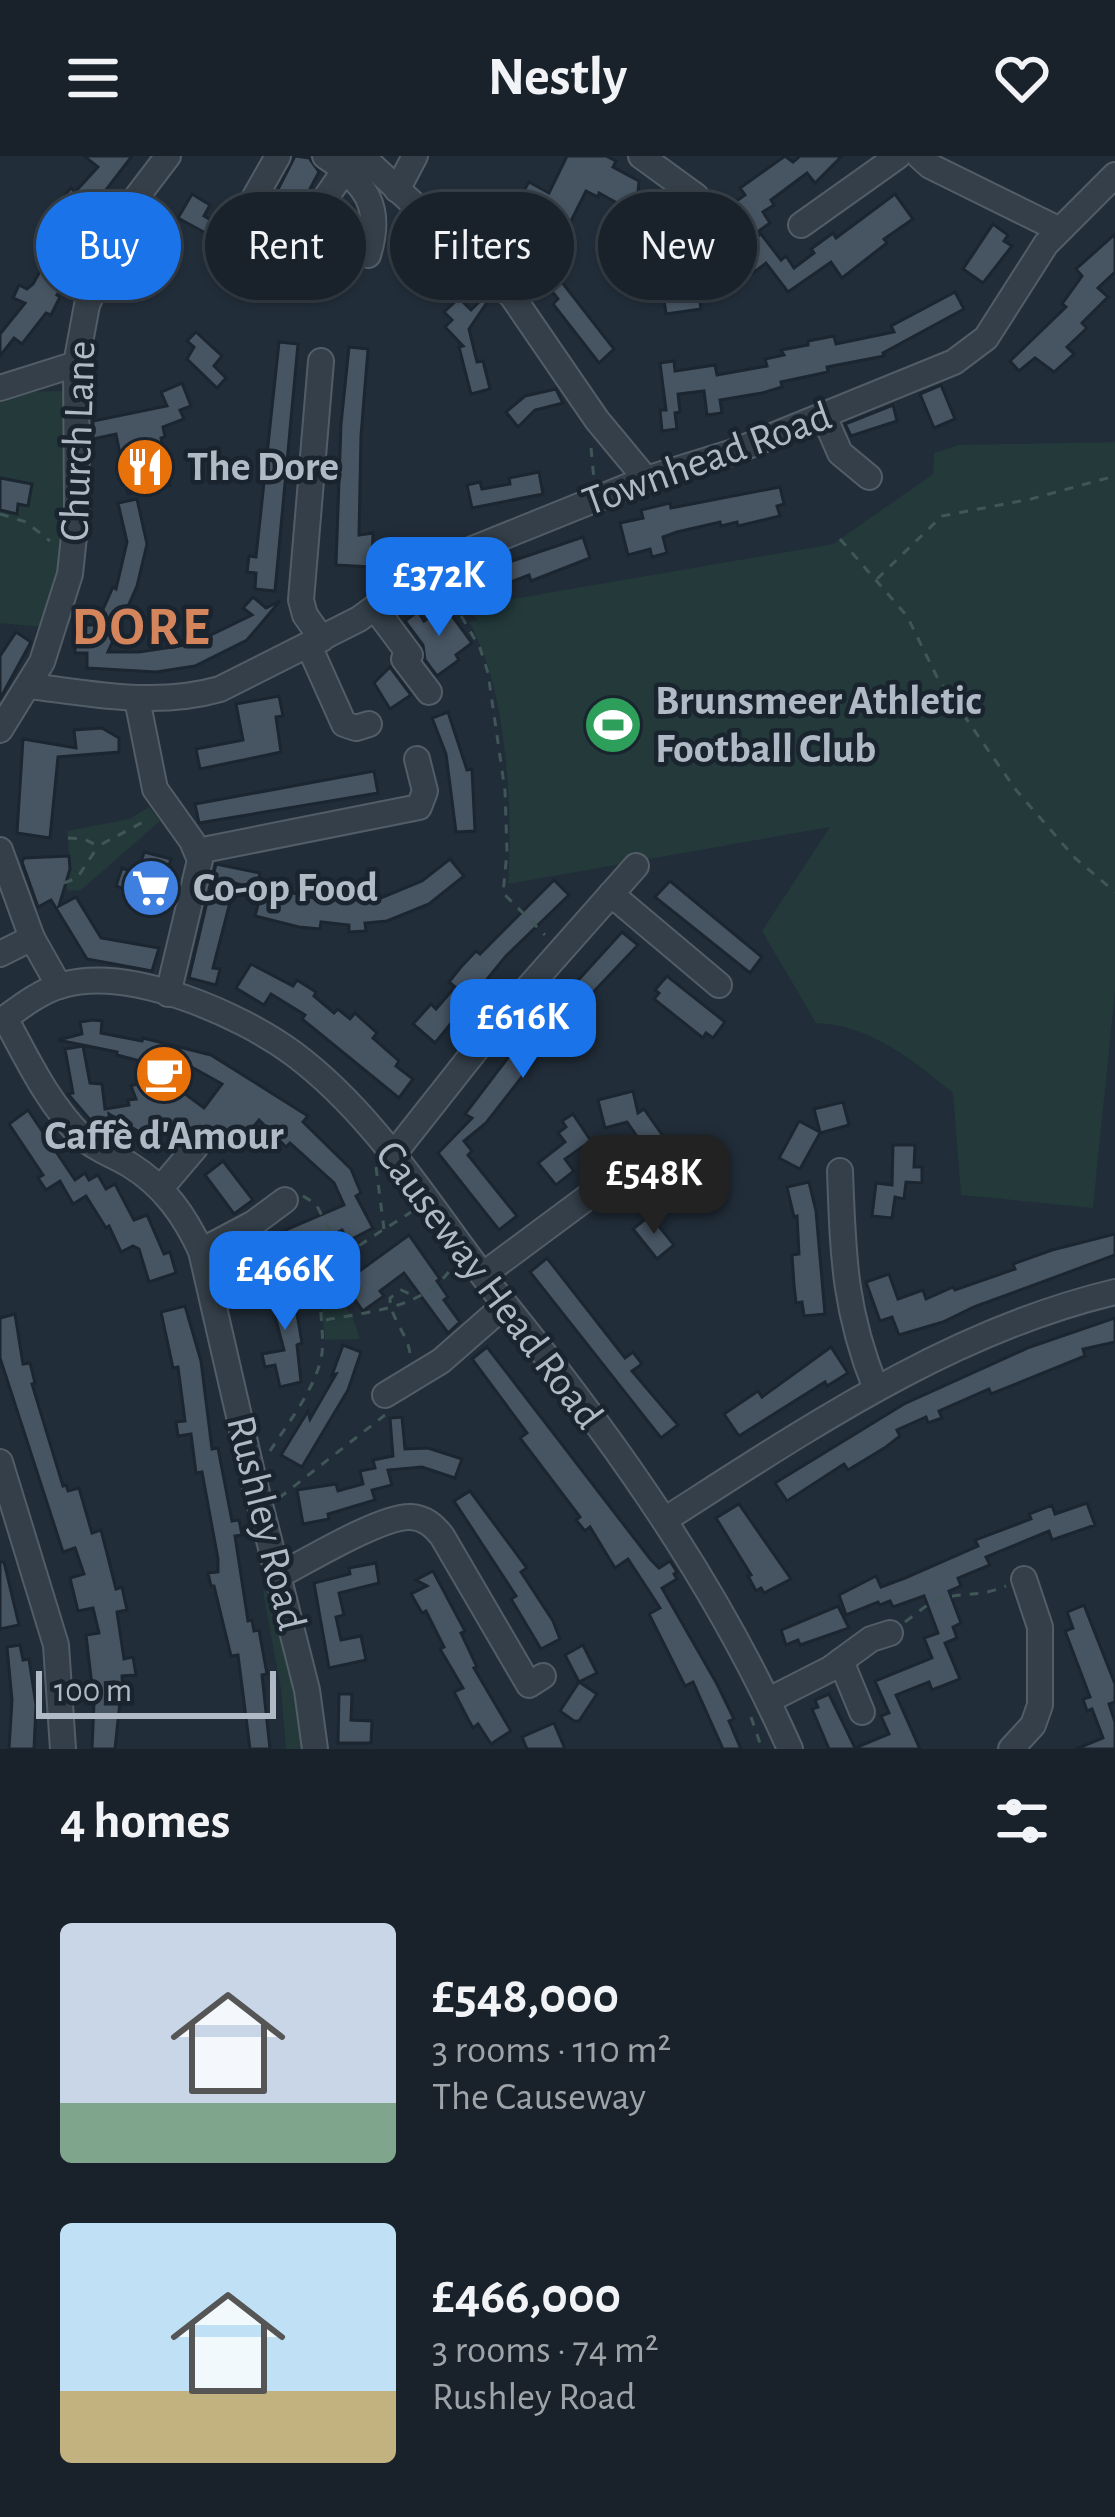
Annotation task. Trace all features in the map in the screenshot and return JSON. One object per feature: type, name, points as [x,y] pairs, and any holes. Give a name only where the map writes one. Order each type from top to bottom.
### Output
[{"type":"street","name":"Church Lane","points":[[0,730],[31,686],[55,628],[75,546],[76,364],[81,326],[95,279],[136,198],[168,156]]},
{"type":"street","points":[[257,192],[278,156]]},
{"type":"street","points":[[397,190],[415,156]]},
{"type":"street","points":[[641,156],[690,192]]},
{"type":"street","points":[[809,212],[898,156]]},
{"type":"street","points":[[919,156],[930,166],[1058,229]]},
{"type":"street","points":[[346,159],[397,190],[512,296],[597,420],[646,479]]},
{"type":"street","points":[[327,192],[346,159]]},
{"type":"street","points":[[346,159],[375,212],[368,255]]},
{"type":"street","name":"Townhead Road","points":[[31,686],[136,699],[220,689],[315,643],[431,568],[596,498],[704,463],[931,373],[972,350],[998,324],[1058,229],[1115,175]]},
{"type":"street","points":[[321,361],[302,600],[344,724],[356,728],[369,724]]},
{"type":"street","points":[[0,388],[76,364]]},
{"type":"street","points":[[824,416],[840,453],[869,478]]},
{"type":"street","points":[[375,608],[410,655],[404,659],[429,692]]},
{"type":"street","points":[[136,699],[155,789],[198,851],[200,867],[168,994]]},
{"type":"street","points":[[198,851],[419,807],[425,791],[417,759]]},
{"type":"street","points":[[0,850],[32,938],[59,986],[3,1020]]},
{"type":"street","points":[[392,1156],[559,949],[636,866]]},
{"type":"street","points":[[611,894],[719,985]]},
{"type":"street","points":[[0,954],[32,938]]},
{"type":"street","name":"Causeway Head Road","points":[[59,986],[107,982],[220,1011],[262,1032],[319,1074],[392,1156],[467,1252],[666,1519],[705,1581],[790,1749]]},
{"type":"street","name":"Rushley Road","points":[[3,1020],[46,1091],[82,1138],[160,1188],[191,1229],[201,1251],[308,1690],[315,1749]]},
{"type":"street","points":[[160,1188],[195,1148]]},
{"type":"street","points":[[840,1171],[845,1290],[876,1389]]},
{"type":"street","points":[[484,1274],[612,1179]]},
{"type":"street","points":[[201,1251],[285,1200]]},
{"type":"street","points":[[666,1519],[876,1389],[985,1336],[1115,1292]]},
{"type":"street","points":[[386,1395],[441,1360],[505,1305]]},
{"type":"street","points":[[0,1462],[56,1645],[63,1749]]},
{"type":"street","points":[[280,1575],[378,1526],[403,1517],[424,1519],[442,1536],[531,1688]]},
{"type":"street","points":[[1011,1749],[1033,1725],[1040,1705],[1040,1627],[1024,1579]]},
{"type":"street","points":[[769,1700],[871,1639],[890,1633]]},
{"type":"street","points":[[841,1661],[862,1712]]},
{"type":"path","points":[[591,446],[596,498]]},
{"type":"path","points":[[876,580],[942,516],[1031,500],[1115,476]]},
{"type":"path","points":[[0,514],[26,522],[52,543],[75,546]]},
{"type":"path","points":[[840,539],[907,616],[938,677],[1016,790],[1076,858],[1115,892]]},
{"type":"path","points":[[431,568],[480,648],[488,673],[505,791],[503,893],[559,949]]},
{"type":"path","points":[[64,883],[77,878],[98,847],[155,814]]},
{"type":"path","points":[[68,838],[84,838],[98,847]]},
{"type":"path","points":[[368,1128],[384,1206],[384,1231]]},
{"type":"path","points":[[285,1200],[293,1193],[316,1204],[344,1258]]},
{"type":"path","points":[[320,1294],[344,1258],[426,1201]]},
{"type":"path","points":[[253,1478],[320,1367],[324,1320],[320,1294],[302,1264],[304,1256],[335,1240]]},
{"type":"path","points":[[324,1320],[390,1309],[419,1298],[441,1283],[467,1252]]},
{"type":"path","points":[[409,1378],[408,1336],[390,1309],[394,1292],[419,1298]]},
{"type":"path","points":[[890,1633],[925,1606],[948,1597],[979,1597],[1024,1579]]},
{"type":"green space","points":[[61,391],[68,422],[68,481],[62,540],[43,627],[0,623],[0,397]]},
{"type":"green space","points":[[1115,442],[1115,991],[1093,1208],[961,1195],[953,1093],[873,1037],[816,1023],[762,931],[830,827],[508,884],[505,749],[492,680],[469,622],[478,620],[465,607],[833,544],[933,474],[934,453],[959,445]]},
{"type":"green space","points":[[149,807],[160,821],[81,890],[68,891],[64,881],[70,862],[67,831],[129,819]]},
{"type":"green space","points":[[335,1240],[344,1259],[326,1282],[352,1315],[360,1339],[325,1340],[320,1294],[302,1265],[305,1256]]},
{"type":"green space","points":[[272,1590],[302,1718],[304,1749],[286,1749],[263,1591]]},
{"type":"building","points":[[84,156],[132,156],[104,192],[75,192],[98,167]]},
{"type":"building","points":[[295,156],[309,158],[319,172],[308,192],[277,192]]},
{"type":"building","points":[[567,156],[606,156],[616,161],[613,167],[639,181],[638,192],[598,192],[598,197],[586,191],[574,215],[574,192],[549,192]]},
{"type":"building","points":[[785,156],[793,162],[800,156],[842,156],[815,183],[807,173],[771,200],[774,205],[763,212],[770,223],[757,232],[757,192],[740,188]]},
{"type":"building","points":[[529,182],[547,192],[523,192]]},
{"type":"building","points":[[192,194],[205,202],[205,233],[181,220]]},
{"type":"building","points":[[895,194],[913,219],[842,278],[831,262],[788,292],[766,263],[757,270],[757,237],[761,234],[781,260],[786,256],[794,268],[833,233],[836,238]]},
{"type":"building","points":[[993,224],[1008,235],[1004,241],[1012,246],[983,283],[963,269]]},
{"type":"building","points":[[1115,234],[1115,272],[1098,288],[1108,297],[1082,323],[1087,328],[1067,347],[1074,354],[1054,372],[1035,358],[1019,371],[1010,361],[1066,307],[1062,304],[1082,276],[1076,269]]},
{"type":"building","points":[[36,279],[36,300],[58,300],[51,315],[46,313],[22,344],[14,338],[0,356],[0,334],[25,303],[13,298],[19,285],[27,289]]},
{"type":"building","points":[[955,292],[964,309],[884,356],[827,367],[828,372],[781,382],[782,387],[720,400],[722,413],[707,415],[704,391],[678,394],[677,429],[662,431],[660,410],[666,410],[660,363],[674,361],[675,371],[715,365],[717,375],[767,366],[765,359],[784,355],[781,350],[808,345],[808,341],[834,336],[836,344],[894,332],[891,326]]},
{"type":"building","points":[[574,298],[614,349],[599,363],[553,304]]},
{"type":"building","points":[[457,300],[471,310],[481,300],[489,300],[469,329],[490,389],[471,394],[459,347],[463,346],[445,327],[452,320],[444,312]]},
{"type":"building","points":[[664,300],[700,300],[701,309],[666,314]]},
{"type":"building","points":[[196,332],[222,356],[214,366],[226,378],[217,388],[187,359],[194,347],[187,341]]},
{"type":"building","points":[[279,342],[298,344],[275,591],[255,589],[256,573],[247,572],[249,556],[256,557]]},
{"type":"building","points":[[349,347],[368,349],[359,535],[373,533],[372,567],[336,565]]},
{"type":"building","points":[[182,383],[191,406],[180,410],[184,419],[163,427],[165,437],[161,438],[170,485],[128,494],[116,434],[93,439],[93,421],[167,406],[161,392]]},
{"type":"building","points":[[941,385],[955,419],[934,428],[920,394]]},
{"type":"building","points":[[556,389],[563,403],[535,410],[518,427],[506,412],[525,396]]},
{"type":"building","points":[[893,405],[897,421],[851,436],[845,424]]},
{"type":"building","points":[[539,472],[543,494],[472,508],[467,485],[480,482],[482,489],[510,484],[509,478]]},
{"type":"building","points":[[0,478],[32,484],[28,506],[18,504],[17,514],[0,510]]},
{"type":"building","points":[[780,487],[784,504],[777,506],[780,516],[677,532],[663,537],[667,553],[652,557],[650,549],[628,555],[620,523],[643,518],[641,510]]},
{"type":"building","points":[[137,499],[147,544],[137,586],[108,652],[192,644],[252,615],[243,608],[253,597],[266,608],[280,601],[247,640],[195,666],[156,672],[87,668],[87,653],[75,653],[75,625],[96,625],[113,587],[116,589],[127,542],[118,503]]},
{"type":"building","points":[[583,537],[590,558],[531,581],[529,575],[462,601],[453,581]]},
{"type":"building","points":[[445,606],[472,643],[437,676],[405,621],[418,611],[424,621]]},
{"type":"building","points":[[16,632],[31,642],[0,699],[0,656]]},
{"type":"building","points":[[390,667],[411,695],[390,709],[374,683]]},
{"type":"building","points":[[279,696],[283,716],[276,717],[281,752],[200,769],[196,749],[243,740],[236,704]]},
{"type":"building","points":[[448,712],[467,770],[472,769],[475,831],[456,832],[446,754],[432,718]]},
{"type":"building","points":[[102,728],[119,738],[119,752],[58,757],[50,838],[17,833],[23,739],[76,748],[74,730]]},
{"type":"building","points":[[374,771],[378,793],[199,823],[195,804]]},
{"type":"building","name":"Co-op Food","points":[[144,852],[171,859],[160,915],[130,907],[134,892],[116,886],[122,868],[138,874]]},
{"type":"building","points":[[69,856],[59,906],[76,897],[101,938],[159,948],[152,971],[87,959],[51,900],[38,907],[24,858]]},
{"type":"building","points":[[450,859],[464,876],[429,904],[387,921],[365,923],[366,931],[349,932],[349,925],[321,922],[320,929],[299,927],[255,916],[263,886],[314,898],[376,900],[422,881]]},
{"type":"building","points":[[216,864],[260,873],[256,889],[235,883],[213,968],[220,969],[216,985],[189,978]]},
{"type":"building","points":[[554,880],[569,895],[506,956],[435,1043],[413,1024],[431,1004],[436,1009],[455,987],[449,982],[476,951],[480,954]]},
{"type":"building","points":[[670,881],[762,957],[750,973],[655,897]]},
{"type":"building","points":[[622,932],[638,945],[563,1024],[486,1123],[464,1141],[472,1151],[468,1155],[517,1216],[499,1230],[438,1153],[472,1118],[465,1114],[510,1055]]},
{"type":"building","points":[[251,964],[293,986],[297,980],[316,992],[314,996],[334,1013],[338,1009],[350,1019],[355,1013],[377,1033],[373,1038],[399,1061],[396,1066],[413,1079],[399,1098],[302,1019],[305,1015],[271,994],[264,1005],[236,988]]},
{"type":"building","points":[[667,976],[725,1022],[713,1038],[706,1033],[703,1038],[654,999]]},
{"type":"building","points":[[102,1021],[101,1033],[211,1055],[308,1116],[303,1122],[351,1169],[361,1193],[356,1196],[373,1228],[348,1241],[342,1230],[264,1271],[259,1249],[272,1245],[269,1237],[344,1205],[334,1183],[259,1120],[245,1137],[237,1130],[221,1152],[205,1135],[180,1123],[174,1132],[162,1124],[143,1134],[109,1114],[111,1124],[97,1128],[68,1094],[73,1093],[65,1049],[83,1046],[90,1083],[102,1084],[105,1109],[129,1105],[128,1100],[136,1099],[131,1086],[174,1070],[117,1052],[58,1040],[82,1034],[80,1022]],"holes":[[[188,1065],[222,1084],[204,1108],[181,1091]]]},
{"type":"building","points":[[633,1091],[638,1113],[644,1109],[677,1156],[660,1170],[627,1122],[605,1128],[598,1100]]},
{"type":"building","points":[[843,1102],[849,1125],[820,1133],[800,1169],[779,1158],[799,1121],[820,1132],[814,1109]]},
{"type":"building","points":[[28,1110],[75,1180],[85,1173],[89,1180],[98,1175],[106,1189],[115,1184],[134,1220],[147,1215],[164,1254],[170,1252],[176,1273],[149,1282],[139,1249],[133,1246],[121,1252],[109,1226],[86,1196],[73,1204],[60,1181],[46,1190],[38,1178],[43,1175],[9,1124]]},
{"type":"building","points":[[573,1114],[591,1141],[565,1159],[574,1171],[556,1185],[538,1163],[565,1142],[558,1133],[566,1127],[562,1121]]},
{"type":"building","points":[[893,1145],[915,1145],[914,1167],[922,1167],[922,1183],[906,1182],[904,1199],[895,1197],[892,1218],[872,1216],[876,1183],[892,1185]]},
{"type":"building","points":[[223,1161],[253,1200],[234,1214],[205,1175]]},
{"type":"building","points":[[809,1182],[825,1314],[804,1316],[802,1302],[796,1303],[792,1255],[799,1254],[797,1216],[787,1187]]},
{"type":"building","points":[[650,1215],[674,1245],[657,1259],[633,1229]]},
{"type":"building","points":[[1115,1234],[1115,1255],[899,1335],[892,1317],[880,1321],[866,1282],[889,1274],[898,1299],[923,1290],[926,1299],[1015,1269],[1013,1264],[1052,1250]]},
{"type":"building","points":[[409,1235],[440,1279],[448,1297],[444,1300],[460,1322],[448,1333],[404,1273],[363,1311],[343,1283]]},
{"type":"building","points":[[547,1258],[625,1358],[633,1352],[642,1364],[632,1371],[678,1425],[661,1438],[530,1272]]},
{"type":"building","points":[[291,1279],[302,1343],[297,1345],[301,1382],[280,1387],[275,1365],[265,1367],[262,1354],[284,1350],[266,1282]]},
{"type":"building","points":[[185,1306],[201,1361],[212,1449],[218,1448],[232,1521],[239,1520],[242,1535],[235,1536],[248,1621],[252,1620],[254,1631],[259,1630],[267,1674],[262,1675],[270,1749],[250,1749],[238,1655],[231,1656],[208,1573],[218,1572],[218,1559],[202,1472],[196,1473],[191,1434],[178,1436],[176,1422],[185,1421],[178,1367],[173,1368],[161,1312]]},
{"type":"building","points":[[15,1314],[23,1364],[30,1363],[63,1486],[68,1491],[79,1488],[92,1533],[101,1530],[116,1589],[122,1587],[127,1610],[117,1612],[124,1659],[133,1657],[136,1675],[122,1676],[115,1749],[92,1749],[94,1702],[86,1635],[99,1633],[93,1608],[78,1611],[70,1578],[84,1574],[75,1548],[63,1552],[0,1358],[0,1318]]},
{"type":"building","points":[[1115,1318],[1115,1342],[1083,1349],[1085,1356],[991,1394],[989,1389],[939,1411],[942,1418],[928,1423],[926,1417],[897,1430],[900,1436],[886,1447],[848,1470],[844,1464],[787,1501],[775,1483],[904,1404],[1030,1347]]},
{"type":"building","points":[[343,1345],[361,1352],[348,1390],[302,1467],[281,1455],[308,1411],[310,1419],[336,1374],[332,1375]]},
{"type":"building","points":[[487,1347],[651,1560],[659,1568],[670,1561],[677,1572],[677,1579],[662,1588],[717,1684],[734,1719],[729,1721],[741,1749],[723,1749],[693,1682],[685,1686],[649,1614],[660,1608],[628,1559],[615,1568],[590,1527],[585,1531],[576,1520],[580,1517],[520,1438],[527,1433],[472,1359]]},
{"type":"building","points":[[831,1347],[848,1373],[827,1386],[825,1382],[739,1436],[724,1414],[758,1391],[762,1397]]},
{"type":"building","points":[[402,1417],[405,1449],[428,1448],[462,1459],[455,1478],[422,1467],[388,1470],[392,1485],[372,1490],[375,1500],[303,1524],[297,1490],[336,1484],[338,1491],[363,1484],[360,1471],[375,1468],[373,1460],[393,1456],[390,1418]]},
{"type":"building","points":[[470,1491],[527,1568],[521,1572],[553,1621],[560,1639],[541,1649],[511,1599],[516,1596],[454,1501]]},
{"type":"building","points":[[1087,1503],[1095,1525],[1052,1540],[1049,1531],[986,1557],[990,1565],[958,1578],[961,1586],[949,1591],[961,1623],[953,1627],[957,1638],[945,1643],[960,1679],[932,1690],[929,1682],[896,1695],[920,1749],[829,1749],[812,1709],[818,1707],[815,1700],[829,1694],[855,1748],[889,1734],[881,1716],[889,1713],[875,1681],[932,1658],[924,1638],[938,1633],[924,1596],[893,1607],[890,1601],[878,1602],[846,1615],[839,1595],[876,1576],[881,1587],[905,1578],[978,1546],[975,1540],[1031,1519],[1029,1514],[1052,1505],[1055,1514]]},
{"type":"building","points":[[739,1504],[791,1579],[764,1593],[761,1588],[756,1591],[716,1518]]},
{"type":"building","points":[[0,1562],[4,1562],[19,1625],[0,1629]]},
{"type":"building","points":[[376,1563],[379,1583],[339,1593],[344,1615],[336,1617],[341,1640],[361,1636],[366,1660],[329,1668],[314,1583]]},
{"type":"building","points":[[433,1571],[465,1631],[461,1633],[474,1668],[511,1731],[491,1744],[478,1724],[473,1728],[468,1719],[454,1692],[463,1688],[440,1649],[444,1647],[426,1611],[422,1613],[411,1594],[427,1586],[416,1580]]},
{"type":"building","points":[[1084,1605],[1115,1684],[1115,1702],[1109,1704],[1115,1749],[1076,1749],[1103,1738],[1092,1709],[1087,1711],[1083,1699],[1090,1697],[1065,1631],[1073,1628],[1067,1612]]},
{"type":"building","points":[[838,1606],[849,1628],[800,1645],[798,1640],[786,1645],[781,1630]]},
{"type":"building","points":[[20,1645],[23,1660],[29,1659],[36,1705],[34,1749],[9,1749],[12,1700],[7,1647]]},
{"type":"building","points":[[583,1645],[597,1673],[579,1682],[565,1655]]},
{"type":"building","points":[[579,1682],[597,1694],[579,1721],[574,1721],[560,1711]]},
{"type":"building","points":[[339,1694],[352,1694],[351,1720],[372,1721],[371,1743],[338,1743]]},
{"type":"building","points":[[554,1723],[565,1749],[527,1749],[522,1737]]},
{"type":"place","name":"The Dore","points":[[145,467]]},
{"type":"place","name":"Brunsmeer Athletic Football Club","points":[[613,725]]},
{"type":"place","name":"Co-op Food","points":[[151,888]]},
{"type":"place","name":"Caffè d'Amour","points":[[164,1074]]},
{"type":"district","name":"DORE","points":[[142,628]]}]
